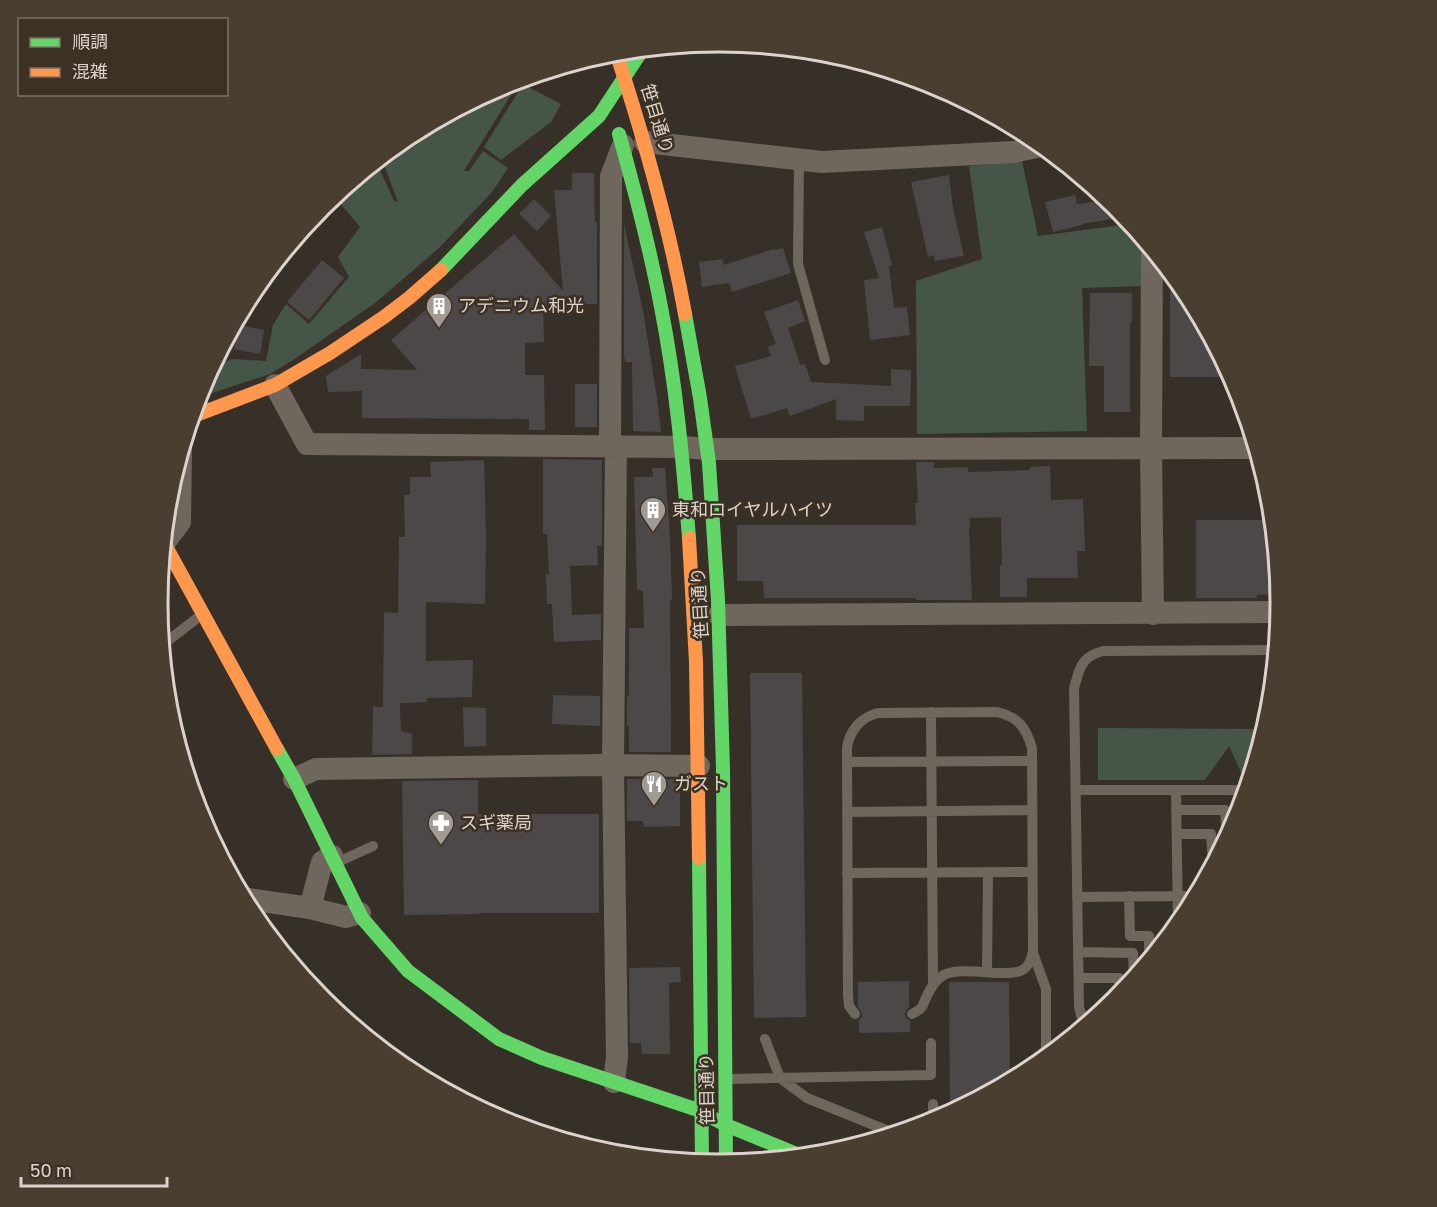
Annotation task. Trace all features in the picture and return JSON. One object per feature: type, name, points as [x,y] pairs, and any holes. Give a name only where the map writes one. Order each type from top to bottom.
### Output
[{"type":"main road","points":[[202,413],[275,385],[330,353],[384,317],[425,284],[522,185],[611,106],[625,76],[637,59]]},
{"type":"main road","name":"笹目通り","points":[[620,62],[668,226],[689,331],[707,449],[719,615],[723,766],[726,1154]]},
{"type":"main road","name":"笹目通り","points":[[611,106],[623,145],[660,302],[682,447],[690,530],[699,766],[702,1154]]},
{"type":"main road","points":[[170,553],[294,779],[362,918],[408,971],[499,1039],[542,1058],[701,1111],[726,1125],[787,1150]]},
{"type":"street","points":[[645,142],[822,162],[1013,152],[1030,148]]},
{"type":"street","points":[[614,1082],[617,1057],[611,176],[623,145]]},
{"type":"street","points":[[1152,263],[1153,614]]},
{"type":"street","points":[[275,385],[307,444],[613,446],[707,449],[1247,448]]},
{"type":"street","points":[[172,532],[180,522],[181,483]]},
{"type":"street","points":[[719,615],[1270,612]]},
{"type":"street","points":[[294,779],[316,770],[614,765],[699,766]]},
{"type":"street","points":[[310,908],[322,862],[333,860]]},
{"type":"street","points":[[254,900],[310,908],[346,917],[360,912]]},
{"type":"lane","points":[[799,159],[798,264],[825,360]]},
{"type":"lane","points":[[169,640],[203,614]]},
{"type":"lane","points":[[1082,1018],[1079,1007],[1074,688],[1080,668],[1090,655],[1103,651],[1267,654]]},
{"type":"lane","points":[[855,1014],[849,1006],[848,996],[847,748],[850,734],[858,723],[871,715],[886,712],[997,712],[1010,715],[1028,734],[1032,748],[1033,952],[1030,963],[1023,970],[1013,972],[947,973],[933,984]]},
{"type":"lane","points":[[912,1014],[922,1007],[933,984],[931,712]]},
{"type":"lane","points":[[847,762],[1032,761]]},
{"type":"lane","points":[[1076,790],[1237,790]]},
{"type":"lane","points":[[1176,790],[1178,908]]},
{"type":"lane","points":[[847,812],[1032,810]]},
{"type":"lane","points":[[1176,810],[1225,810],[1226,819]]},
{"type":"lane","points":[[1177,834],[1211,834],[1212,849]]},
{"type":"lane","points":[[333,860],[373,846]]},
{"type":"lane","points":[[987,972],[988,872]]},
{"type":"lane","points":[[847,873],[1032,872]]},
{"type":"lane","points":[[1129,896],[1130,936],[1149,936],[1149,948]]},
{"type":"lane","points":[[1077,897],[1186,896]]},
{"type":"lane","points":[[1033,952],[1046,989],[1046,1047]]},
{"type":"lane","points":[[1078,952],[1133,953],[1134,966]]},
{"type":"lane","points":[[1079,978],[1119,978],[1119,981]]},
{"type":"lane","points":[[765,1039],[780,1078],[807,1098],[883,1129]]},
{"type":"lane","points":[[725,1080],[931,1075],[931,1043]]},
{"type":"lane","points":[[933,1104],[933,1111]]},
{"type":"green space","points":[[528,87],[561,104],[551,122],[501,160],[484,147],[519,90]]},
{"type":"green space","points":[[513,92],[464,171],[469,171],[483,151],[508,168],[492,192],[439,248],[375,303],[293,360],[270,374],[209,394],[223,362],[233,359],[266,361],[273,325],[286,304],[309,324],[349,277],[338,257],[360,227],[340,203],[380,169],[394,201],[398,202],[384,165],[443,126]]},
{"type":"green space","points":[[1022,161],[1038,236],[1119,225],[1144,253],[1146,286],[1082,288],[1087,431],[917,434],[916,281],[982,259],[969,166]]},
{"type":"green space","points":[[1098,728],[1255,729],[1242,775],[1229,746],[1205,780],[1098,780]]},
{"type":"building","points":[[572,173],[594,173],[595,222],[597,222],[597,304],[543,305],[544,342],[525,343],[525,375],[544,375],[545,430],[529,430],[529,419],[362,418],[362,391],[328,392],[326,376],[361,354],[361,369],[417,370],[391,340],[514,234],[563,291],[554,190],[572,190]]},
{"type":"building","points":[[949,175],[953,208],[964,256],[935,261],[934,255],[928,257],[911,182]]},
{"type":"building","points":[[1075,195],[1077,204],[1095,202],[1113,219],[1053,232],[1045,202]]},
{"type":"building","points":[[534,199],[551,216],[537,231],[519,214]]},
{"type":"building","points":[[624,224],[643,311],[661,432],[633,431],[632,362],[625,362],[624,354]]},
{"type":"building","points":[[882,227],[892,265],[889,266],[894,308],[907,307],[910,335],[870,340],[864,280],[879,278],[864,232]]},
{"type":"building","points":[[783,248],[791,273],[732,292],[729,283],[702,287],[699,262],[722,259],[724,265]]},
{"type":"building","points":[[322,260],[344,278],[309,320],[287,302]]},
{"type":"building","points":[[1170,291],[1177,297],[1196,328],[1221,377],[1170,377]]},
{"type":"building","points":[[1090,293],[1132,293],[1130,412],[1104,412],[1104,366],[1089,366]]},
{"type":"building","points":[[798,300],[805,321],[788,328],[800,365],[805,364],[811,382],[891,386],[891,369],[911,370],[910,406],[864,406],[864,421],[836,420],[836,399],[790,416],[787,408],[751,419],[735,366],[771,356],[768,347],[776,344],[764,312]]},
{"type":"building","points":[[242,326],[264,330],[260,354],[234,349],[237,336]]},
{"type":"building","points":[[575,384],[597,384],[597,427],[575,427]]},
{"type":"building","points":[[543,459],[602,460],[602,546],[597,546],[598,565],[570,566],[572,615],[601,614],[601,640],[554,642],[552,604],[547,604],[546,574],[549,574],[547,534],[543,534]]},
{"type":"building","points":[[484,460],[485,604],[426,602],[426,661],[473,660],[472,697],[427,698],[427,702],[400,703],[401,731],[412,734],[412,754],[372,755],[373,707],[383,707],[384,612],[398,613],[399,537],[405,537],[404,495],[410,495],[410,477],[431,477],[430,462]]},
{"type":"building","points":[[916,462],[934,462],[934,468],[968,467],[968,472],[1030,470],[1030,467],[1050,466],[1051,500],[1083,499],[1085,551],[1077,551],[1078,578],[1027,578],[1027,597],[1000,597],[1001,517],[970,518],[972,600],[764,598],[763,581],[737,581],[737,525],[916,525],[915,503],[918,503]]},
{"type":"building","points":[[652,468],[665,468],[670,537],[671,752],[629,752],[627,696],[629,696],[629,628],[644,628],[643,591],[637,589],[634,477],[653,477]]},
{"type":"building","points":[[1196,520],[1263,520],[1269,594],[1257,595],[1257,598],[1196,598]]},
{"type":"building","points":[[750,673],[802,673],[806,1017],[754,1018]]},
{"type":"building","points":[[553,695],[600,696],[600,726],[552,724]]},
{"type":"building","points":[[463,707],[486,708],[486,746],[464,747]]},
{"type":"building","points":[[627,779],[680,779],[680,826],[644,827],[643,821],[627,821]]},
{"type":"building","points":[[478,780],[478,814],[599,814],[599,913],[404,915],[402,781]]},
{"type":"building","points":[[680,967],[681,982],[669,983],[670,1054],[642,1054],[641,1043],[630,1043],[629,968]]},
{"type":"building","points":[[909,981],[909,1007],[905,1015],[910,1021],[910,1032],[859,1033],[859,1020],[862,1014],[858,1006],[858,982]]},
{"type":"building","points":[[949,982],[1009,982],[1010,1071],[950,1103]]},
{"type":"traffic: fast","points":[[441,270],[522,185],[599,116],[637,59]]},
{"type":"traffic: fast","points":[[619,134],[657,285],[671,364],[689,538]]},
{"type":"traffic: fast","points":[[685,314],[709,463],[718,600],[723,769],[726,1154]]},
{"type":"traffic: fast","points":[[277,749],[362,918],[408,971],[499,1039],[542,1058],[701,1111]]},
{"type":"traffic: fast","points":[[699,858],[702,1154]]},
{"type":"traffic: fast","points":[[709,1116],[787,1150]]},
{"type":"traffic: slow","points":[[619,62],[655,182],[685,314]]},
{"type":"traffic: slow","points":[[202,413],[275,385],[330,353],[384,317],[441,270]]},
{"type":"traffic: slow","points":[[689,538],[696,662],[699,858]]},
{"type":"traffic: slow","points":[[170,554],[277,749]]},
{"type":"place","name":"アデニウム和光","points":[[439,329]]},
{"type":"place","name":"東和ロイヤルハイツ","points":[[653,533]]},
{"type":"place","name":"ガスト","points":[[654,807]]},
{"type":"place","name":"スギ薬局","points":[[441,846]]}]
